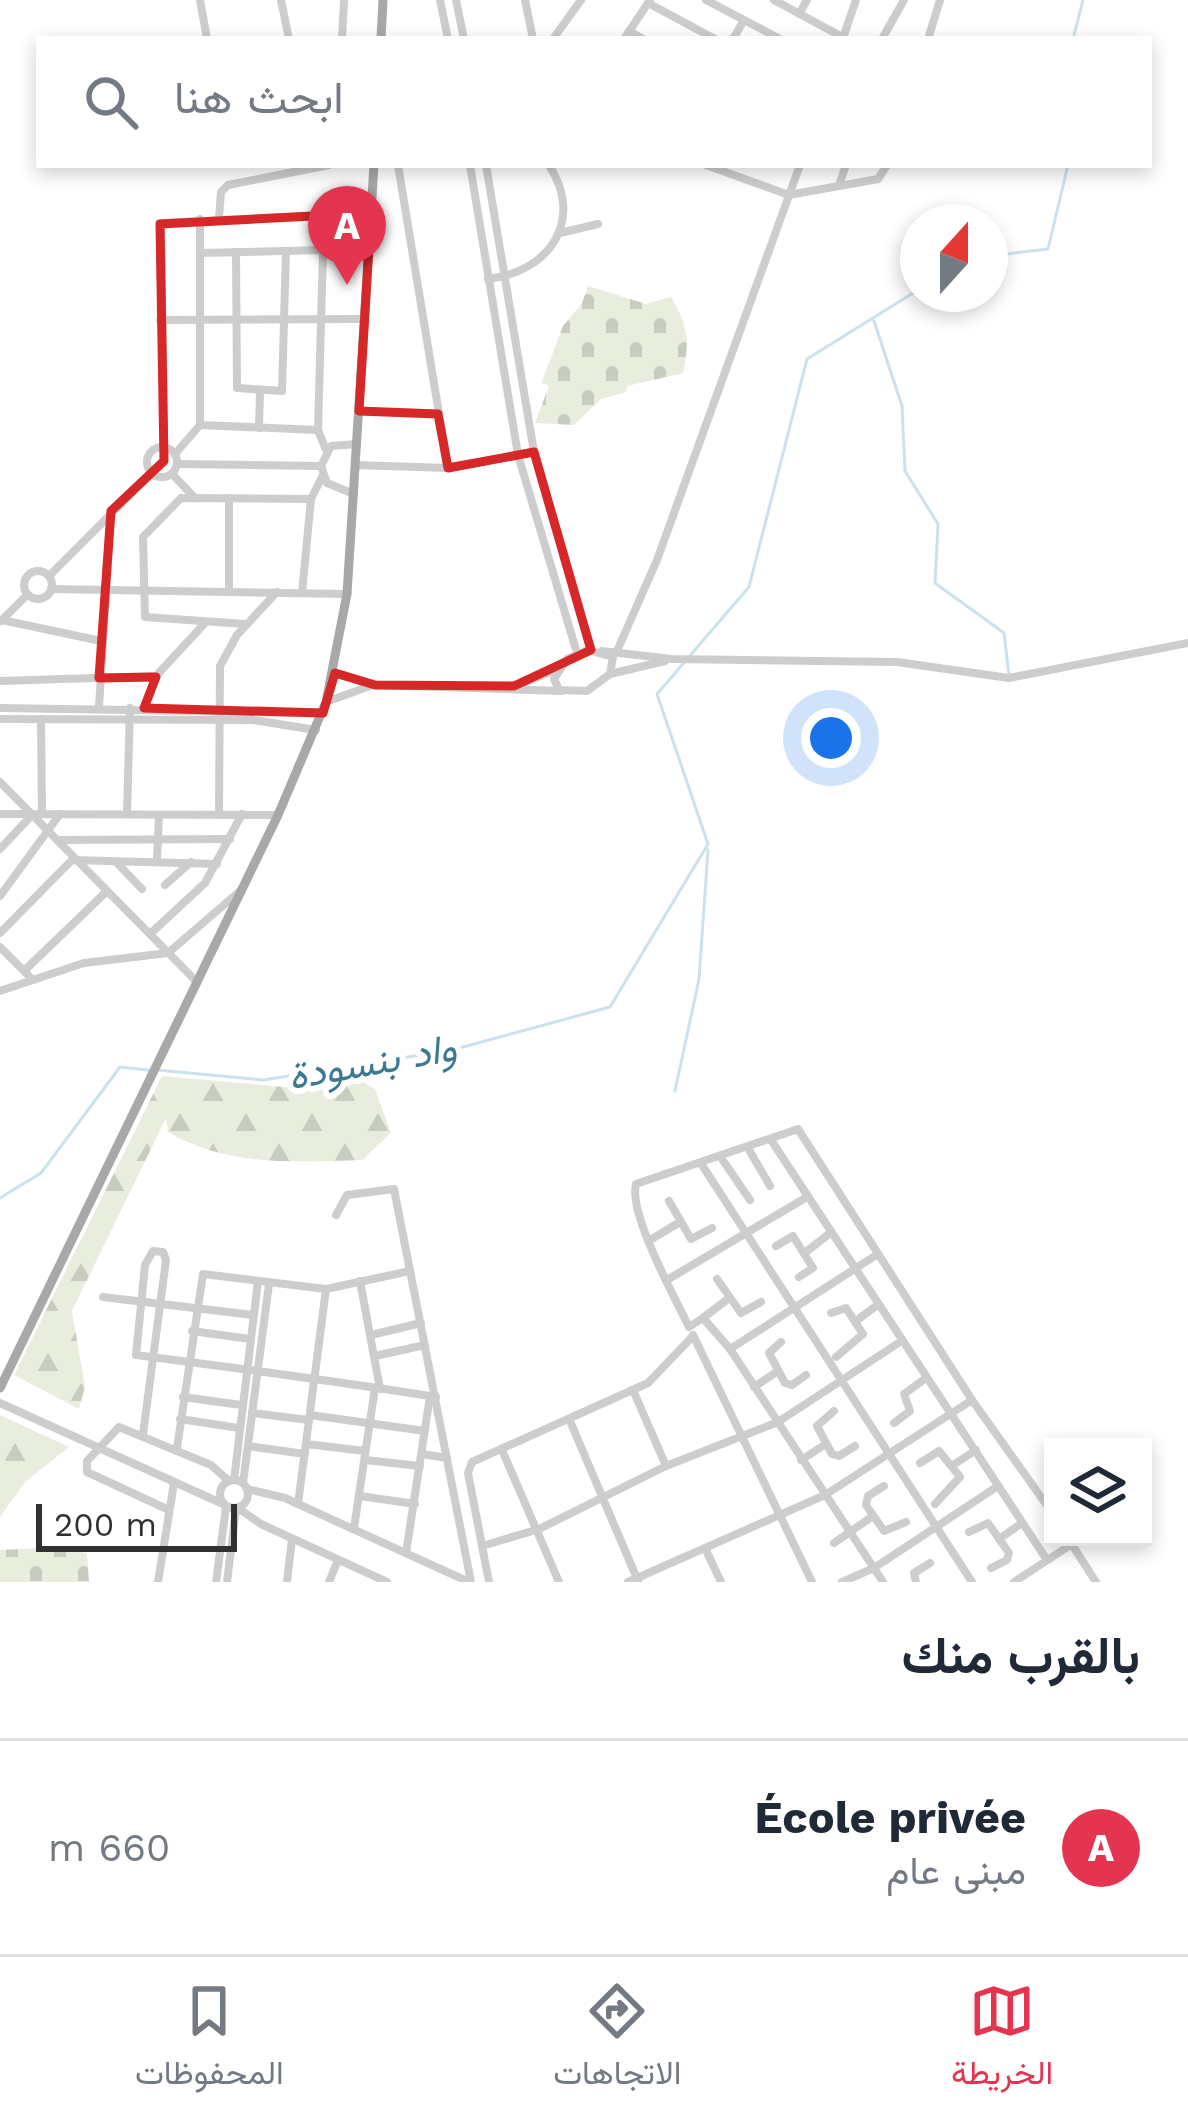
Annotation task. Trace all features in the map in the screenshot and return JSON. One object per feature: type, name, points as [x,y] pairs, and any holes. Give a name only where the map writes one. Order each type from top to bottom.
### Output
[{"type":"main road","points":[[381,36],[383,0]]},
{"type":"main road","points":[[2,1383],[198,984],[325,708],[347,594],[374,168]]},
{"type":"street","points":[[200,0],[206,36]]},
{"type":"street","points":[[281,0],[288,36]]},
{"type":"street","points":[[341,36],[344,0]]},
{"type":"street","points":[[440,0],[447,36]]},
{"type":"street","points":[[456,0],[463,36]]},
{"type":"street","points":[[525,0],[532,36]]},
{"type":"street","points":[[556,36],[580,0]]},
{"type":"street","points":[[706,0],[774,36]]},
{"type":"street","points":[[775,0],[840,36]]},
{"type":"street","points":[[800,14],[807,0]]},
{"type":"street","points":[[845,36],[856,0]]},
{"type":"street","points":[[884,36],[904,0]]},
{"type":"street","points":[[929,36],[940,0]]},
{"type":"street","points":[[627,35],[649,2],[710,36]]},
{"type":"street","points":[[736,36],[744,20]]},
{"type":"street","points":[[219,218],[221,192],[228,185],[314,168]]},
{"type":"street","points":[[398,168],[448,468]]},
{"type":"street","points":[[470,168],[518,455],[577,653]]},
{"type":"street","points":[[487,168],[534,452],[597,651],[614,659],[610,674]]},
{"type":"street","points":[[488,279],[536,264],[560,233],[564,195],[550,168]]},
{"type":"street","points":[[714,168],[789,195],[880,178],[885,168]]},
{"type":"street","points":[[616,652],[657,560],[799,168]]},
{"type":"street","points":[[839,185],[845,168]]},
{"type":"street","points":[[195,498],[164,447],[160,224],[200,218],[371,213]]},
{"type":"street","points":[[302,593],[311,499],[326,450],[318,430],[324,216]]},
{"type":"street","points":[[174,464],[200,425],[200,218]]},
{"type":"street","points":[[560,233],[598,224]]},
{"type":"street","points":[[200,253],[323,250]]},
{"type":"street","points":[[236,252],[237,388],[260,391],[284,390],[286,251]]},
{"type":"street","points":[[160,320],[364,319]]},
{"type":"street","points":[[260,391],[260,428]]},
{"type":"street","points":[[359,411],[438,414]]},
{"type":"street","points":[[200,425],[318,430]]},
{"type":"street","points":[[326,450],[338,443],[357,444]]},
{"type":"street","points":[[152,473],[149,455],[164,447]]},
{"type":"street","points":[[355,465],[448,468],[534,452]]},
{"type":"street","points":[[49,576],[152,473],[174,464],[321,471],[354,494]]},
{"type":"street","points":[[229,498],[230,591]]},
{"type":"street","points":[[245,624],[148,619],[142,610],[144,534],[177,500],[311,499]]},
{"type":"street","points":[[99,708],[111,512]]},
{"type":"street","points":[[27,595],[23,584],[28,574],[39,571],[49,576]]},
{"type":"street","points":[[49,576],[51,590]]},
{"type":"street","points":[[27,595],[41,599],[51,590],[347,594]]},
{"type":"street","points":[[219,814],[220,666],[245,624],[277,592]]},
{"type":"street","points":[[1,621],[27,595]]},
{"type":"street","points":[[1,621],[101,640]]},
{"type":"street","points":[[144,708],[156,676],[206,621]]},
{"type":"street","points":[[514,686],[559,668],[577,653],[597,651],[684,660],[897,662],[1021,677],[1188,643]]},
{"type":"street","points":[[334,672],[375,685],[587,691],[610,674],[672,659]]},
{"type":"street","points":[[559,668],[554,682],[561,692]]},
{"type":"street","points":[[0,681],[156,676]]},
{"type":"street","points":[[0,708],[325,708],[375,685]]},
{"type":"street","points":[[0,849],[34,814],[41,708]]},
{"type":"street","points":[[127,813],[130,708]]},
{"type":"street","points":[[0,718],[218,721],[317,730]]},
{"type":"street","points":[[0,782],[198,984]]},
{"type":"street","points":[[0,814],[278,815]]},
{"type":"street","points":[[0,896],[52,836],[60,814]]},
{"type":"street","points":[[157,860],[159,814]]},
{"type":"street","points":[[150,934],[196,893],[242,814]]},
{"type":"street","points":[[52,836],[230,839]]},
{"type":"street","points":[[0,933],[73,860],[217,864]]},
{"type":"street","points":[[165,886],[192,860]]},
{"type":"street","points":[[116,861],[142,889]]},
{"type":"street","points":[[0,991],[77,964],[168,953],[243,888]]},
{"type":"street","points":[[25,970],[106,892]]},
{"type":"street","points":[[0,946],[33,980]]},
{"type":"street","points":[[812,1582],[746,1436],[667,1280],[634,1196],[636,1185],[798,1129],[972,1400],[1044,1501]]},
{"type":"street","points":[[771,1139],[852,1270],[1047,1560]]},
{"type":"street","points":[[748,1148],[770,1186]]},
{"type":"street","points":[[722,1159],[750,1200]]},
{"type":"street","points":[[702,1165],[972,1582]]},
{"type":"street","points":[[336,1215],[347,1195],[393,1188],[470,1582]]},
{"type":"street","points":[[667,1280],[747,1237],[807,1197]]},
{"type":"street","points":[[669,1201],[692,1239],[712,1228]]},
{"type":"street","points":[[650,1240],[680,1222]]},
{"type":"street","points":[[807,1251],[830,1234]]},
{"type":"street","points":[[776,1246],[794,1235],[807,1251],[814,1268],[800,1277]]},
{"type":"street","points":[[143,1434],[155,1357],[162,1305],[166,1260],[160,1251],[147,1256],[134,1354],[155,1357],[188,1362],[246,1371],[378,1388],[433,1397]]},
{"type":"street","points":[[730,1349],[878,1254]]},
{"type":"street","points":[[177,1448],[204,1274],[326,1289],[410,1271]]},
{"type":"street","points":[[717,1279],[741,1313],[761,1302]]},
{"type":"street","points":[[231,1507],[248,1498],[238,1483],[239,1428],[257,1281]]},
{"type":"street","points":[[354,1528],[378,1388],[360,1281]]},
{"type":"street","points":[[238,1483],[248,1446],[269,1284]]},
{"type":"street","points":[[298,1504],[326,1289]]},
{"type":"street","points":[[103,1298],[253,1315]]},
{"type":"street","points":[[489,1582],[468,1469],[475,1459],[570,1421],[652,1380],[703,1318],[729,1298]]},
{"type":"street","points":[[831,1313],[844,1306],[862,1340],[836,1357]]},
{"type":"street","points":[[856,1322],[877,1306]]},
{"type":"street","points":[[703,1318],[730,1349],[883,1582]]},
{"type":"street","points":[[371,1335],[421,1323]]},
{"type":"street","points":[[192,1330],[250,1339]]},
{"type":"street","points":[[781,1342],[769,1354],[789,1386],[806,1375]]},
{"type":"street","points":[[482,1546],[539,1529],[666,1466],[778,1422],[900,1342]]},
{"type":"street","points":[[375,1356],[425,1345]]},
{"type":"street","points":[[754,1387],[778,1371]]},
{"type":"street","points":[[894,1423],[910,1411],[904,1394],[926,1378]]},
{"type":"street","points":[[633,1390],[666,1466]]},
{"type":"street","points":[[183,1397],[242,1405]]},
{"type":"street","points":[[406,1552],[433,1397]]},
{"type":"street","points":[[570,1421],[635,1580],[825,1495],[972,1400]]},
{"type":"street","points":[[0,1403],[387,1582]]},
{"type":"street","points":[[834,1412],[817,1426],[826,1444],[836,1456],[855,1446]]},
{"type":"street","points":[[252,1413],[425,1431]]},
{"type":"street","points":[[180,1419],[239,1428]]},
{"type":"street","points":[[169,1510],[88,1473],[86,1462],[121,1426],[177,1448],[238,1483],[261,1488],[470,1582]]},
{"type":"street","points":[[801,1460],[826,1444]]},
{"type":"street","points":[[248,1446],[365,1455],[420,1466]]},
{"type":"street","points":[[502,1450],[559,1582]]},
{"type":"street","points":[[920,1463],[939,1450],[959,1483],[935,1504]]},
{"type":"street","points":[[952,1466],[976,1450]]},
{"type":"street","points":[[422,1454],[447,1458]]},
{"type":"street","points":[[227,1582],[231,1507],[220,1490],[238,1483]]},
{"type":"street","points":[[158,1582],[175,1484]]},
{"type":"street","points":[[884,1486],[867,1498],[873,1516],[887,1532],[906,1522]]},
{"type":"street","points":[[842,1582],[874,1568],[998,1486]]},
{"type":"street","points":[[360,1496],[415,1504]]},
{"type":"street","points":[[216,1582],[231,1507]]},
{"type":"street","points":[[834,1543],[873,1516]]},
{"type":"street","points":[[969,1532],[986,1523],[999,1539],[1009,1557],[991,1568]]},
{"type":"street","points":[[999,1539],[1022,1523]]},
{"type":"street","points":[[287,1582],[292,1539]]},
{"type":"street","points":[[1014,1582],[1063,1546]]},
{"type":"street","points":[[1074,1546],[1096,1582]]},
{"type":"street","points":[[705,1548],[721,1582]]},
{"type":"street","points":[[329,1582],[338,1560]]},
{"type":"street","points":[[916,1582],[914,1573],[930,1563]]},
{"type":"highlighted area","points":[[371,213],[359,411],[438,414],[448,468],[534,452],[591,650],[514,686],[375,685],[335,673],[323,713],[144,708],[156,677],[99,678],[111,511],[164,461],[160,224]]},
{"type":"green space","points":[[588,286],[646,304],[671,297],[686,334],[683,373],[627,386],[626,392],[601,399],[574,425],[535,423],[549,386],[542,383],[544,376],[563,326],[582,303]]},
{"type":"green space","points":[[349,1073],[375,1089],[391,1133],[362,1160],[238,1157],[168,1132],[166,1118],[72,1311],[85,1387],[79,1409],[14,1375],[162,1076],[307,1089]]},
{"type":"green space","points":[[0,1415],[69,1447],[25,1482],[0,1517]]},
{"type":"green space","points":[[65,1547],[87,1554],[89,1582],[0,1582],[0,1550]]},
{"type":"waterway","name":"واد بنسودة","points":[[1074,36],[1083,0]]},
{"type":"waterway","name":"واد بنسودة","points":[[1008,254],[1048,249],[1067,168]]},
{"type":"waterway","name":"واد بنسودة","points":[[157,1070],[263,1080],[452,1050],[610,1007],[708,844],[657,694],[749,587],[807,359],[900,301]]},
{"type":"waterway","name":"واد بنسودة","points":[[874,321],[902,406],[905,471],[938,524],[935,583],[1004,633],[1009,676]]},
{"type":"waterway","name":"واد بنسودة","points":[[675,1091],[699,979],[708,850]]},
{"type":"waterway","name":"واد بنسودة","points":[[0,1198],[41,1173],[120,1067],[148,1070]]},
{"type":"place","name":"École privée","points":[[347,285]]}]
